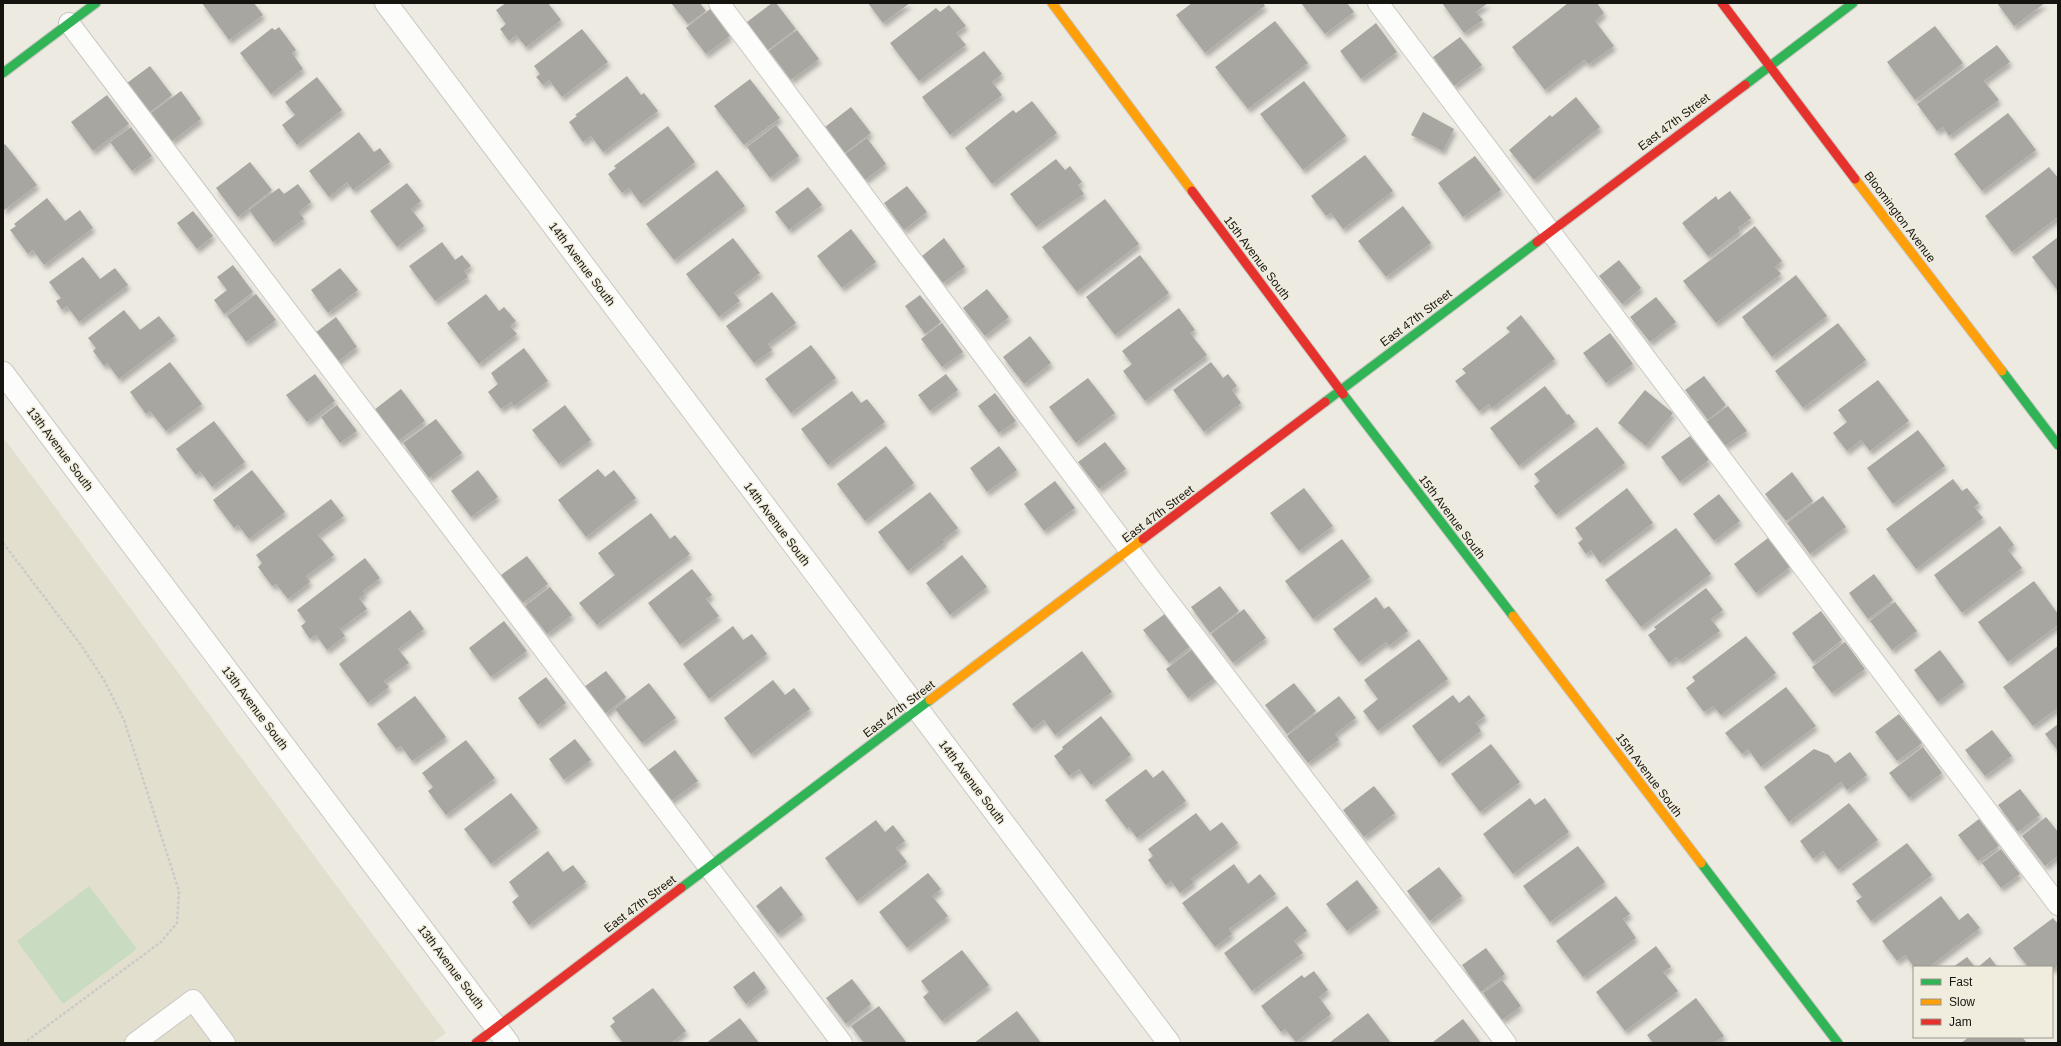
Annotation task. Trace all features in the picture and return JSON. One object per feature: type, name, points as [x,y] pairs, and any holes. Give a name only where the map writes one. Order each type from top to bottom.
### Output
[{"type":"street","points":[[3,73],[96,3]]},
{"type":"street","name":"14th Avenue South","points":[[386,3],[1169,1043]]},
{"type":"street","name":"15th Avenue South","points":[[1052,3],[1341,391],[1838,1043]]},
{"type":"street","name":"Bloomington Avenue","points":[[1722,3],[2058,445]]},
{"type":"street","name":"East 47th Street","points":[[476,1043],[502,1035],[709,867],[1853,3]]},
{"type":"street","name":"13th Avenue South","points":[[3,373],[502,1035]]},
{"type":"lane","points":[[719,3],[1130,550],[1506,1043]]},
{"type":"lane","points":[[1378,3],[2058,904]]},
{"type":"lane","points":[[69,23],[842,1043]]},
{"type":"lane","points":[[134,1043],[193,1000],[225,1043]]},
{"type":"path","points":[[3,543],[81,645],[104,680],[124,720],[179,891],[177,924],[161,942],[24,1043]]},
{"type":"shaded area","points":[[3,437],[446,1033],[432,1043],[3,1043]]},
{"type":"green space","points":[[89,886],[137,949],[63,1004],[17,941]]},
{"type":"building","points":[[202,3],[254,3],[263,15],[229,40]]},
{"type":"building","points":[[506,3],[548,3],[561,20],[526,47],[516,35],[509,41],[500,29],[506,24],[496,10]]},
{"type":"building","points":[[671,3],[700,3],[706,11],[688,24]]},
{"type":"building","points":[[772,3],[776,3],[796,29],[768,50],[747,22]]},
{"type":"building","points":[[868,3],[910,3],[883,23]]},
{"type":"building","points":[[1192,3],[1263,3],[1265,6],[1205,53],[1176,15]]},
{"type":"building","points":[[1301,3],[1347,3],[1354,12],[1325,34]]},
{"type":"building","points":[[1442,3],[1488,3],[1476,12],[1483,20],[1464,33]]},
{"type":"building","points":[[1568,3],[1597,3],[1604,13],[1595,21],[1614,46],[1589,64],[1584,60],[1545,90],[1512,47]]},
{"type":"building","points":[[1997,3],[2045,3],[2014,26]]},
{"type":"building","points":[[949,5],[966,26],[956,33],[966,45],[919,81],[890,43],[936,8],[940,12]]},
{"type":"building","points":[[710,9],[730,36],[706,54],[686,28]]},
{"type":"building","points":[[1275,21],[1308,63],[1248,109],[1215,67]]},
{"type":"building","points":[[1376,23],[1397,52],[1361,79],[1340,51]]},
{"type":"building","points":[[1935,26],[1963,63],[1915,100],[1887,62]]},
{"type":"building","points":[[279,27],[296,50],[292,53],[303,69],[271,94],[240,53],[272,28],[275,30]]},
{"type":"building","points":[[582,29],[608,62],[562,97],[549,80],[543,85],[536,77],[540,74],[534,66]]},
{"type":"building","points":[[797,30],[819,59],[791,80],[769,51]]},
{"type":"building","points":[[1460,37],[1482,65],[1454,86],[1433,57]]},
{"type":"building","points":[[1997,45],[2010,62],[1984,81],[1999,100],[1949,136],[1943,127],[1937,131],[1917,104]]},
{"type":"building","points":[[984,51],[1002,74],[992,82],[1002,95],[950,135],[922,97]]},
{"type":"building","points":[[150,66],[172,95],[149,113],[127,83]]},
{"type":"building","points":[[627,76],[641,95],[644,93],[658,111],[603,152],[591,136],[583,142],[569,122],[577,116],[575,115]]},
{"type":"building","points":[[317,77],[342,110],[297,145],[282,125],[295,115],[285,102]]},
{"type":"building","points":[[750,79],[780,118],[744,145],[714,106]]},
{"type":"building","points":[[1304,81],[1346,136],[1303,170],[1260,114]]},
{"type":"building","points":[[181,91],[201,119],[172,141],[151,113]]},
{"type":"building","points":[[107,95],[129,124],[93,151],[71,122]]},
{"type":"building","points":[[1576,97],[1600,127],[1534,180],[1509,150],[1550,115],[1552,117]]},
{"type":"building","points":[[1032,101],[1057,133],[992,184],[965,148],[1013,110],[1016,113]]},
{"type":"building","points":[[851,107],[871,133],[845,153],[825,127]]},
{"type":"building","points":[[1423,112],[1454,129],[1443,151],[1411,135]]},
{"type":"building","points":[[2008,113],[2036,150],[1982,191],[1954,154]]},
{"type":"building","points":[[776,125],[799,156],[770,178],[747,147]]},
{"type":"building","points":[[668,126],[695,162],[641,204],[629,188],[622,193],[608,174],[616,168],[614,166]]},
{"type":"building","points":[[131,127],[152,156],[132,171],[110,142]]},
{"type":"building","points":[[359,132],[374,152],[380,148],[390,162],[353,190],[347,182],[329,197],[309,171]]},
{"type":"building","points":[[867,138],[886,164],[865,180],[845,154]]},
{"type":"building","points":[[5,144],[37,185],[3,211],[3,146]]},
{"type":"building","points":[[1365,155],[1393,191],[1343,229],[1331,213],[1326,216],[1311,196]]},
{"type":"building","points":[[1475,156],[1501,190],[1463,217],[1438,183]]},
{"type":"building","points":[[1056,159],[1065,170],[1070,166],[1082,182],[1078,185],[1084,194],[1036,227],[1010,194]]},
{"type":"building","points":[[250,162],[272,190],[238,217],[216,188]]},
{"type":"building","points":[[2049,167],[2058,178],[2058,217],[2012,252],[1985,216]]},
{"type":"building","points":[[717,170],[745,206],[674,260],[646,224]]},
{"type":"building","points":[[407,183],[421,201],[411,209],[424,226],[397,247],[370,211]]},
{"type":"building","points":[[298,184],[311,202],[299,212],[304,219],[273,242],[249,210],[279,188],[284,194]]},
{"type":"building","points":[[907,186],[927,212],[904,230],[884,203]]},
{"type":"building","points":[[808,187],[822,205],[789,230],[775,212]]},
{"type":"building","points":[[1730,191],[1751,218],[1738,228],[1740,231],[1708,256],[1682,223],[1716,196],[1718,200]]},
{"type":"building","points":[[47,198],[65,221],[80,210],[93,228],[44,265],[33,250],[28,254],[10,230],[16,226],[14,224]]},
{"type":"building","points":[[1105,199],[1139,244],[1077,292],[1042,247]]},
{"type":"building","points":[[1403,206],[1431,243],[1386,277],[1358,241]]},
{"type":"building","points":[[193,211],[213,236],[197,249],[177,223]]},
{"type":"building","points":[[1755,226],[1782,261],[1775,267],[1781,274],[1716,323],[1683,281]]},
{"type":"building","points":[[851,229],[876,262],[842,288],[817,256]]},
{"type":"building","points":[[2058,237],[2058,291],[2032,257]]},
{"type":"building","points":[[733,238],[760,273],[734,293],[740,301],[719,317],[686,274]]},
{"type":"building","points":[[944,238],[965,267],[943,283],[922,256]]},
{"type":"building","points":[[442,242],[455,260],[462,255],[471,266],[464,271],[468,277],[435,301],[409,266]]},
{"type":"building","points":[[1140,255],[1169,293],[1115,335],[1086,297]]},
{"type":"building","points":[[83,257],[100,279],[115,268],[128,285],[79,322],[67,306],[62,310],[56,301],[61,298],[49,282]]},
{"type":"building","points":[[1619,260],[1641,288],[1622,304],[1599,276]]},
{"type":"building","points":[[233,265],[253,292],[224,314],[214,300],[227,290],[217,277]]},
{"type":"building","points":[[340,268],[358,290],[328,313],[311,290]]},
{"type":"building","points":[[1796,275],[1827,316],[1772,357],[1742,317]]},
{"type":"building","points":[[987,289],[1009,317],[985,336],[963,308]]},
{"type":"building","points":[[772,292],[796,323],[768,344],[772,350],[754,363],[726,326]]},
{"type":"building","points":[[256,294],[276,320],[246,342],[227,316]]},
{"type":"building","points":[[486,294],[499,311],[504,307],[516,321],[510,326],[517,334],[479,364],[447,323]]},
{"type":"building","points":[[920,295],[941,322],[925,334],[905,306]]},
{"type":"building","points":[[1656,297],[1676,322],[1650,342],[1630,317]]},
{"type":"building","points":[[1179,308],[1195,330],[1190,333],[1207,355],[1145,401],[1123,371],[1132,364],[1122,351]]},
{"type":"building","points":[[124,310],[140,330],[159,316],[175,336],[119,379],[107,363],[104,366],[93,351],[96,348],[88,338]]},
{"type":"building","points":[[1521,315],[1555,359],[1492,408],[1489,404],[1479,411],[1455,381],[1466,373],[1462,369],[1510,332],[1506,328]]},
{"type":"building","points":[[336,317],[357,347],[336,363],[315,333]]},
{"type":"building","points":[[942,323],[963,352],[942,367],[921,339]]},
{"type":"building","points":[[1838,323],[1866,360],[1803,408],[1775,371]]},
{"type":"building","points":[[1610,333],[1633,364],[1606,383],[1583,353]]},
{"type":"building","points":[[1030,336],[1051,363],[1024,384],[1003,357]]},
{"type":"building","points":[[811,345],[836,378],[791,413],[765,379]]},
{"type":"building","points":[[524,348],[548,381],[514,406],[511,402],[501,409],[488,392],[498,384],[491,373]]},
{"type":"building","points":[[170,362],[202,404],[166,431],[150,411],[146,414],[130,392]]},
{"type":"building","points":[[1211,362],[1223,378],[1228,374],[1237,386],[1232,390],[1241,403],[1204,432],[1173,390]]},
{"type":"building","points":[[315,374],[335,401],[307,422],[286,395]]},
{"type":"building","points":[[946,374],[958,390],[930,411],[918,395]]},
{"type":"building","points":[[1704,376],[1726,405],[1708,420],[1685,390]]},
{"type":"building","points":[[1088,378],[1115,413],[1076,443],[1049,407]]},
{"type":"building","points":[[1878,380],[1909,421],[1870,451],[1861,440],[1847,451],[1833,433],[1847,422],[1838,410]]},
{"type":"building","points":[[1545,386],[1567,415],[1569,414],[1575,422],[1519,466],[1490,428]]},
{"type":"building","points":[[401,389],[425,421],[398,441],[374,410]]},
{"type":"building","points":[[1645,390],[1673,413],[1646,446],[1618,423]]},
{"type":"building","points":[[852,391],[861,403],[867,399],[885,422],[828,465],[801,429]]},
{"type":"building","points":[[995,393],[1016,421],[999,433],[978,406]]},
{"type":"building","points":[[337,405],[357,431],[340,443],[321,417]]},
{"type":"building","points":[[565,405],[591,440],[559,464],[532,430]]},
{"type":"building","points":[[1728,406],[1747,431],[1725,446],[1706,422]]},
{"type":"building","points":[[436,419],[462,453],[429,478],[403,443]]},
{"type":"building","points":[[214,421],[245,462],[212,487],[200,471],[196,475],[176,449]]},
{"type":"building","points":[[1597,427],[1625,463],[1556,515],[1534,486],[1540,481],[1534,474]]},
{"type":"building","points":[[1918,430],[1945,466],[1893,504],[1867,468]]},
{"type":"building","points":[[1690,436],[1709,460],[1680,482],[1661,457]]},
{"type":"building","points":[[1105,442],[1126,469],[1099,489],[1078,462]]},
{"type":"building","points":[[886,446],[914,483],[865,521],[837,484]]},
{"type":"building","points":[[999,446],[1017,470],[987,492],[970,468]]},
{"type":"building","points":[[598,469],[605,477],[614,470],[636,498],[586,537],[558,500]]},
{"type":"building","points":[[252,470],[285,512],[249,539],[238,525],[234,528],[213,500]]},
{"type":"building","points":[[478,470],[498,497],[471,517],[451,491]]},
{"type":"building","points":[[1792,472],[1813,501],[1786,521],[1765,494]]},
{"type":"building","points":[[1953,479],[1962,491],[1967,488],[1979,503],[1974,507],[1983,518],[1916,569],[1886,529]]},
{"type":"building","points":[[1055,481],[1075,508],[1044,531],[1024,504]]},
{"type":"building","points":[[1304,488],[1333,526],[1299,551],[1270,513]]},
{"type":"building","points":[[1627,488],[1653,523],[1600,563],[1591,550],[1586,554],[1578,543],[1583,539],[1575,528]]},
{"type":"building","points":[[930,492],[958,528],[943,540],[945,542],[908,571],[878,532]]},
{"type":"building","points":[[1719,494],[1740,521],[1714,541],[1693,514]]},
{"type":"building","points":[[1823,496],[1846,527],[1810,554],[1787,523]]},
{"type":"building","points":[[331,499],[344,516],[318,535],[334,555],[306,576],[310,582],[288,599],[276,584],[272,586],[258,567],[262,563],[256,555]]},
{"type":"building","points":[[651,513],[670,539],[675,535],[690,554],[597,625],[579,603],[615,575],[598,553]]},
{"type":"building","points":[[2000,526],[2014,545],[2008,550],[2022,568],[1962,613],[1934,575]]},
{"type":"building","points":[[1676,528],[1711,574],[1641,627],[1605,580]]},
{"type":"building","points":[[1768,538],[1790,567],[1756,593],[1734,564]]},
{"type":"building","points":[[1342,539],[1370,577],[1313,619],[1285,581]]},
{"type":"building","points":[[962,555],[987,587],[950,615],[926,583]]},
{"type":"building","points":[[527,556],[548,584],[523,603],[501,575]]},
{"type":"building","points":[[365,558],[380,578],[363,591],[365,594],[359,598],[367,609],[340,629],[345,636],[327,650],[316,635],[310,639],[301,626],[306,622],[297,610]]},
{"type":"building","points":[[692,569],[712,595],[706,599],[719,616],[680,645],[648,603]]},
{"type":"building","points":[[1874,574],[1893,600],[1868,619],[1849,593]]},
{"type":"building","points":[[2034,581],[2058,614],[2058,625],[2008,662],[1978,622]]},
{"type":"building","points":[[1220,586],[1239,611],[1210,633],[1191,607]]},
{"type":"building","points":[[550,587],[572,615],[547,634],[525,606]]},
{"type":"building","points":[[1706,588],[1723,610],[1711,619],[1720,631],[1680,660],[1677,657],[1669,663],[1648,635],[1656,629],[1654,627]]},
{"type":"building","points":[[1376,597],[1384,609],[1389,606],[1408,631],[1389,646],[1386,642],[1359,662],[1333,629]]},
{"type":"building","points":[[1895,602],[1917,631],[1892,650],[1870,621]]},
{"type":"building","points":[[1244,609],[1266,638],[1233,663],[1211,634]]},
{"type":"building","points":[[410,610],[424,629],[398,649],[409,663],[384,681],[389,687],[368,703],[339,664]]},
{"type":"building","points":[[1821,611],[1842,640],[1813,662],[1792,633]]},
{"type":"building","points":[[1166,613],[1191,646],[1169,663],[1143,630]]},
{"type":"building","points":[[504,621],[527,651],[491,677],[469,648]]},
{"type":"building","points":[[733,626],[743,640],[752,634],[767,654],[709,699],[683,664]]},
{"type":"building","points":[[1746,636],[1776,673],[1721,715],[1713,706],[1704,712],[1686,688],[1695,681],[1692,677]]},
{"type":"building","points":[[1419,639],[1448,679],[1378,731],[1363,711],[1378,699],[1364,680]]},
{"type":"building","points":[[1845,642],[1865,669],[1832,693],[1812,667]]},
{"type":"building","points":[[2058,646],[2058,708],[2033,726],[2003,687]]},
{"type":"building","points":[[1194,648],[1216,677],[1188,698],[1166,669]]},
{"type":"building","points":[[1940,650],[1964,682],[1938,702],[1914,670]]},
{"type":"building","points":[[1082,651],[1112,692],[1055,735],[1044,720],[1032,729],[1012,704]]},
{"type":"building","points":[[606,671],[626,697],[605,714],[584,687]]},
{"type":"building","points":[[546,677],[566,703],[538,725],[518,698]]},
{"type":"building","points":[[773,680],[785,695],[794,688],[810,709],[751,754],[724,718]]},
{"type":"building","points":[[649,683],[676,718],[642,743],[615,709]]},
{"type":"building","points":[[1294,683],[1316,711],[1287,734],[1265,705]]},
{"type":"building","points":[[1786,687],[1816,726],[1761,767],[1748,749],[1742,754],[1725,733]]},
{"type":"building","points":[[1453,695],[1459,703],[1469,695],[1485,716],[1476,723],[1481,731],[1439,763],[1412,726]]},
{"type":"building","points":[[415,696],[446,737],[412,761],[401,746],[396,749],[377,724]]},
{"type":"building","points":[[1339,696],[1356,718],[1335,734],[1339,740],[1308,763],[1287,736]]},
{"type":"building","points":[[1899,714],[1922,743],[1897,761],[1875,732]]},
{"type":"building","points":[[1101,716],[1131,755],[1091,785],[1079,769],[1069,776],[1054,756],[1063,749],[1062,747]]},
{"type":"building","points":[[2058,724],[2058,751],[2045,734]]},
{"type":"building","points":[[1992,730],[2012,756],[1985,776],[1965,750]]},
{"type":"building","points":[[575,739],[591,760],[564,780],[549,759]]},
{"type":"building","points":[[466,740],[495,778],[446,815],[428,791],[433,787],[422,773]]},
{"type":"building","points":[[1491,744],[1520,782],[1480,812],[1451,774]]},
{"type":"building","points":[[1923,747],[1942,773],[1909,798],[1889,773]]},
{"type":"building","points":[[1814,749],[1829,755],[1835,763],[1850,752],[1867,775],[1847,790],[1841,782],[1789,822],[1764,787]]},
{"type":"building","points":[[675,750],[698,781],[671,801],[647,771]]},
{"type":"building","points":[[1146,769],[1153,778],[1163,770],[1186,801],[1137,838],[1129,827],[1127,829],[1105,800]]},
{"type":"building","points":[[1374,786],[1395,813],[1364,837],[1343,810]]},
{"type":"building","points":[[2020,789],[2040,815],[2018,832],[1998,805]]},
{"type":"building","points":[[511,793],[538,828],[491,864],[464,829]]},
{"type":"building","points":[[1530,798],[1535,805],[1545,798],[1569,832],[1513,874],[1483,834]]},
{"type":"building","points":[[1849,803],[1878,840],[1838,870],[1823,851],[1813,859],[1800,841]]},
{"type":"building","points":[[1196,813],[1210,831],[1222,822],[1238,843],[1191,879],[1194,882],[1180,893],[1171,881],[1166,885],[1148,860],[1153,856],[1148,849]]},
{"type":"building","points":[[2046,817],[2058,832],[2058,856],[2045,866],[2022,836]]},
{"type":"building","points":[[1979,819],[1999,846],[1978,861],[1958,835]]},
{"type":"building","points":[[876,820],[885,832],[893,825],[905,841],[896,848],[907,862],[857,901],[825,858]]},
{"type":"building","points":[[1907,843],[1932,875],[1871,921],[1856,901],[1862,897],[1852,884]]},
{"type":"building","points":[[1578,846],[1605,882],[1550,922],[1523,886]]},
{"type":"building","points":[[2001,849],[2020,874],[2001,888],[1982,863]]},
{"type":"building","points":[[548,851],[563,872],[573,865],[586,882],[529,925],[512,902],[519,896],[509,882]]},
{"type":"building","points":[[1234,864],[1248,884],[1260,874],[1276,894],[1229,929],[1232,934],[1215,947],[1182,903]]},
{"type":"building","points":[[1439,867],[1462,896],[1430,921],[1407,891]]},
{"type":"building","points":[[928,873],[941,889],[932,896],[948,916],[907,948],[879,912]]},
{"type":"building","points":[[1357,880],[1378,908],[1347,931],[1326,904]]},
{"type":"building","points":[[781,886],[803,915],[778,934],[756,906]]},
{"type":"building","points":[[1616,896],[1630,914],[1623,919],[1636,938],[1583,977],[1556,941]]},
{"type":"building","points":[[1941,896],[1959,920],[1968,913],[1980,928],[1930,966],[1913,966],[1905,955],[1897,961],[1882,941]]},
{"type":"building","points":[[1287,906],[1307,931],[1294,941],[1303,953],[1252,991],[1224,953]]},
{"type":"building","points":[[2053,918],[2058,924],[2058,966],[2053,969],[2053,966],[2027,966],[2013,948]]},
{"type":"building","points":[[1656,946],[1671,967],[1663,972],[1678,991],[1625,1031],[1596,992]]},
{"type":"building","points":[[1486,948],[1505,974],[1481,992],[1462,965]]},
{"type":"building","points":[[962,950],[989,985],[942,1021],[923,997],[929,992],[921,981]]},
{"type":"building","points":[[1967,957],[1974,966],[1954,966]]},
{"type":"building","points":[[1990,957],[1996,966],[1979,966]]},
{"type":"building","points":[[754,971],[766,988],[746,1004],[733,987]]},
{"type":"building","points":[[1314,971],[1328,990],[1319,997],[1331,1014],[1296,1042],[1285,1029],[1281,1032],[1261,1006],[1302,975],[1304,978]]},
{"type":"building","points":[[852,979],[871,1004],[846,1024],[826,998]]},
{"type":"building","points":[[1502,980],[1521,1006],[1502,1020],[1483,993]]},
{"type":"building","points":[[653,988],[686,1031],[671,1043],[623,1043],[610,1026],[615,1022],[612,1018]]},
{"type":"building","points":[[1696,998],[1724,1036],[1714,1043],[1653,1043],[1647,1035]]},
{"type":"building","points":[[879,1006],[906,1042],[905,1043],[864,1043],[851,1026]]},
{"type":"building","points":[[1017,1011],[1041,1043],[974,1043]]},
{"type":"building","points":[[1368,1013],[1391,1043],[1329,1043]]},
{"type":"building","points":[[740,1018],[759,1043],[706,1043]]},
{"type":"building","points":[[1463,1019],[1481,1043],[1433,1042]]},
{"type":"building","points":[[1968,1038],[2023,1038],[2027,1043],[1961,1043]]},
{"type":"traffic: fast","points":[[3,73],[96,3]]},
{"type":"traffic: fast","points":[[1745,85],[1853,3]]},
{"type":"traffic: fast","points":[[1325,402],[1537,242]]},
{"type":"traffic: fast","points":[[2002,371],[2058,445]]},
{"type":"traffic: fast","points":[[1343,394],[1513,616]]},
{"type":"traffic: fast","points":[[681,888],[930,700]]},
{"type":"traffic: fast","points":[[1701,863],[1838,1043]]},
{"type":"traffic: slow","points":[[1052,3],[1192,191]]},
{"type":"traffic: slow","points":[[1855,179],[2002,371]]},
{"type":"traffic: slow","points":[[930,700],[1143,539]]},
{"type":"traffic: slow","points":[[1513,616],[1701,863]]},
{"type":"traffic: jam","points":[[1722,3],[1855,179]]},
{"type":"traffic: jam","points":[[1537,242],[1745,85]]},
{"type":"traffic: jam","points":[[1192,191],[1343,394]]},
{"type":"traffic: jam","points":[[1143,539],[1325,402]]},
{"type":"traffic: jam","points":[[476,1043],[681,888]]}]
